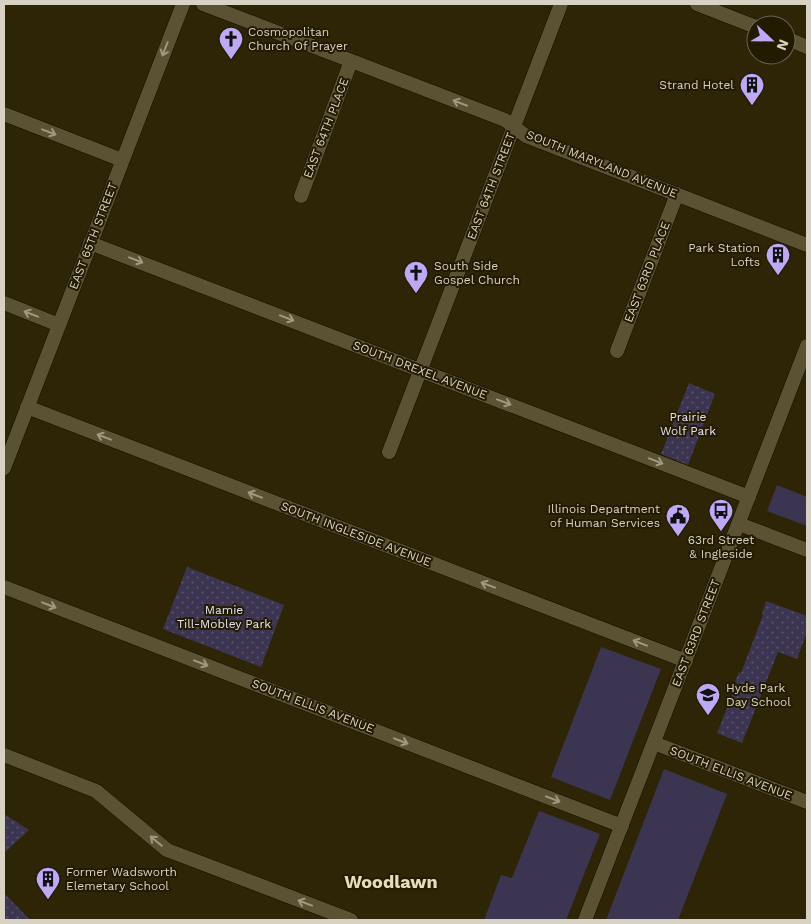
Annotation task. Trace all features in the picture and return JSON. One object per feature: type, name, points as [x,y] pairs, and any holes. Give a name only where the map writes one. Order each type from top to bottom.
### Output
[{"type":"street","name":"EAST 65TH STREET","points":[[4,468],[183,4]]},
{"type":"street","name":"SOUTH MARYLAND AVENUE","points":[[203,4],[505,120],[530,137],[807,245]]},
{"type":"street","name":"EAST 64TH STREET","points":[[389,452],[561,4]]},
{"type":"street","points":[[697,4],[746,23]]},
{"type":"street","name":"EAST 64TH PLACE","points":[[300,196],[352,61]]},
{"type":"street","points":[[4,114],[122,160]]},
{"type":"street","name":"EAST 63RD PLACE","points":[[616,350],[677,194]]},
{"type":"street","name":"SOUTH DREXEL AVENUE","points":[[90,243],[749,497]]},
{"type":"street","points":[[4,303],[59,324]]},
{"type":"street","name":"EAST 63RD STREET","points":[[585,920],[807,346]]},
{"type":"street","name":"SOUTH INGLESIDE AVENUE","points":[[27,407],[686,661]]},
{"type":"street","points":[[739,524],[807,550]]},
{"type":"street","name":"SOUTH ELLIS AVENUE","points":[[4,587],[622,826]]},
{"type":"street","name":"SOUTH ELLIS AVENUE","points":[[654,743],[807,802]]},
{"type":"street","points":[[4,755],[96,791],[167,850],[344,919]]},
{"type":"green space","name":"Prairie Wolf Park","points":[[689,383],[715,394],[688,465],[661,454]]},
{"type":"green space","points":[[777,485],[807,497],[807,526],[767,511]]},
{"type":"green space","name":"Mamie Till-Mobley Park","points":[[187,567],[284,605],[261,667],[163,629]]},
{"type":"green space","points":[[766,601],[807,616],[807,632],[797,659],[778,652],[742,743],[717,733],[737,683],[735,682],[739,672],[741,673],[763,615]]},
{"type":"green space","points":[[601,647],[661,669],[610,800],[551,777]]},
{"type":"green space","points":[[664,769],[727,794],[678,920],[606,920]]},
{"type":"green space","points":[[539,811],[600,834],[566,920],[484,920],[501,875],[512,878]]},
{"type":"green space","points":[[4,814],[29,830],[4,853]]},
{"type":"green space","points":[[4,893],[30,920],[4,920]]},
{"type":"place","name":"Cosmopolitan Church Of Prayer","points":[[231,60]]},
{"type":"place","name":"Strand Hotel","points":[[752,106]]},
{"type":"place","name":"Park Station Lofts","points":[[778,276]]},
{"type":"place","name":"South Side Gospel Church","points":[[416,294]]},
{"type":"place","name":"63rd Street & Ingleside","points":[[721,532]]},
{"type":"place","name":"Illinois Department of Human Services","points":[[678,537]]},
{"type":"place","name":"Hyde Park Day School","points":[[708,716]]},
{"type":"place","name":"Former Wadsworth Elemetary School","points":[[48,900]]},
{"type":"district","name":"Woodlawn","points":[[391,882]]}]
